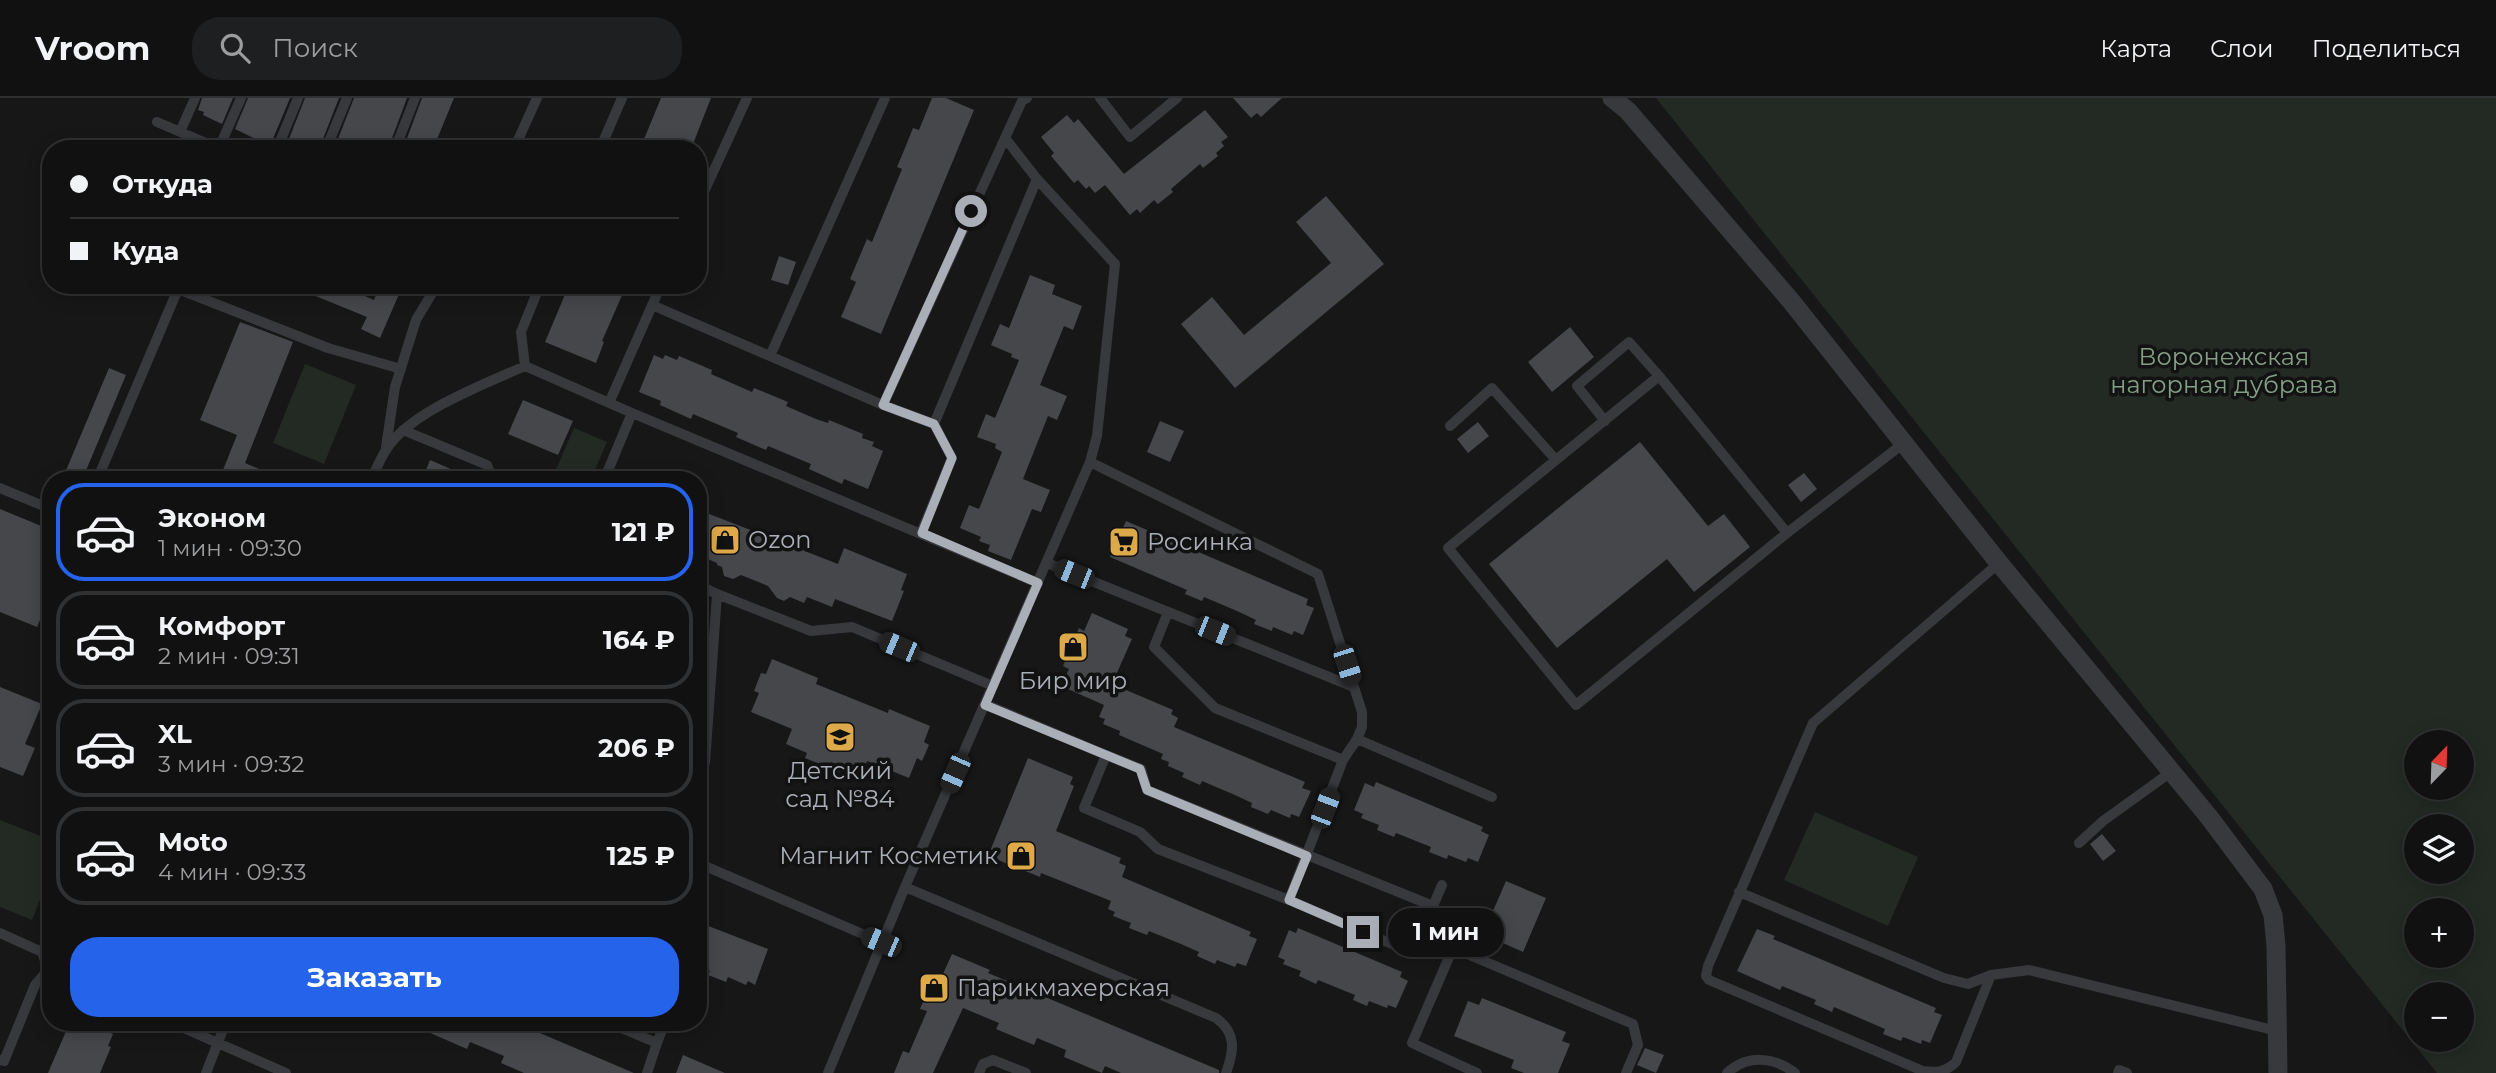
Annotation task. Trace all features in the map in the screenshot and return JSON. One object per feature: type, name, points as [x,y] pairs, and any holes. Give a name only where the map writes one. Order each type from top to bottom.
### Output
[{"type":"street","points":[[1612,98],[1628,111],[1791,301],[1999,563],[2217,827],[2263,889],[2270,904],[2276,946],[2278,1073]]},
{"type":"lane","points":[[180,132],[194,98]]},
{"type":"lane","points":[[224,140],[241,98]]},
{"type":"lane","points":[[281,140],[298,98]]},
{"type":"lane","points":[[330,140],[347,98]]},
{"type":"lane","points":[[399,140],[415,98]]},
{"type":"lane","points":[[518,140],[537,98]]},
{"type":"lane","points":[[604,140],[622,98]]},
{"type":"lane","points":[[707,185],[747,98]]},
{"type":"lane","points":[[770,356],[885,98]]},
{"type":"lane","points":[[1100,98],[1130,137],[1177,98]]},
{"type":"lane","points":[[883,405],[1023,99]]},
{"type":"lane","points":[[156,122],[199,140]]},
{"type":"lane","points":[[828,1073],[881,942],[1090,462],[1097,436],[1115,264],[1037,179],[1005,138]]},
{"type":"lane","points":[[934,424],[1037,179]]},
{"type":"lane","points":[[101,471],[176,294]]},
{"type":"lane","points":[[191,294],[328,348],[401,369]]},
{"type":"lane","points":[[376,471],[386,449],[395,387],[416,320],[432,294]]},
{"type":"lane","points":[[525,366],[521,332],[536,294]]},
{"type":"lane","points":[[610,403],[658,294]]},
{"type":"lane","points":[[652,305],[883,405],[934,424],[952,458],[922,533]]},
{"type":"lane","points":[[1605,421],[1577,386],[1629,342],[1787,533]]},
{"type":"lane","points":[[386,449],[403,430],[449,400],[525,366],[1038,583]]},
{"type":"lane","points":[[1659,376],[1448,548],[1577,705],[1787,533],[1904,443]]},
{"type":"lane","points":[[1450,426],[1492,388],[1556,460]]},
{"type":"lane","points":[[608,471],[632,413]]},
{"type":"lane","points":[[403,430],[487,465],[489,471]]},
{"type":"lane","points":[[1090,462],[1318,573],[1362,712],[1362,726],[1343,760],[1289,900]]},
{"type":"lane","points":[[0,488],[42,505]]},
{"type":"lane","points":[[1047,563],[1354,687]]},
{"type":"lane","points":[[1991,975],[1956,1062],[1950,1069],[1937,1073],[1923,1071],[1709,980],[1706,976],[1812,723],[1999,563]]},
{"type":"lane","points":[[707,589],[811,631],[852,627],[993,686]]},
{"type":"lane","points":[[707,735],[717,594]]},
{"type":"lane","points":[[1168,611],[1154,647],[1214,708],[1343,760]]},
{"type":"lane","points":[[985,705],[1140,769],[1147,790],[1433,906]]},
{"type":"lane","points":[[1357,739],[1492,797]]},
{"type":"lane","points":[[1105,755],[1084,808],[1140,832],[1158,849],[1289,900],[1413,953],[1442,885]]},
{"type":"lane","points":[[2079,843],[2103,821],[2171,772]]},
{"type":"lane","points":[[707,867],[881,942]]},
{"type":"lane","points":[[905,887],[1216,1018],[1233,1036],[1233,1056],[1226,1073]]},
{"type":"lane","points":[[1740,892],[1944,978],[1968,984],[1991,975],[2029,970],[2277,1031]]},
{"type":"lane","points":[[0,933],[42,952]]},
{"type":"lane","points":[[1477,1073],[1412,1043],[1453,947],[1633,1024],[1638,1045],[1626,1073]]},
{"type":"lane","points":[[1,1063],[35,985],[42,978]]},
{"type":"lane","points":[[192,1031],[286,1073]]},
{"type":"lane","points":[[205,1073],[222,1031]]},
{"type":"lane","points":[[628,1031],[657,1043]]},
{"type":"lane","points":[[647,1073],[662,1031]]},
{"type":"lane","points":[[1727,1073],[1742,1062],[1758,1059],[1779,1063],[1795,1073]]},
{"type":"lane","points":[[979,1073],[983,1064],[993,1060],[1026,1073]]},
{"type":"lane","points":[[2118,1073],[2119,1070],[2127,1073]]},
{"type":"green space","name":"Воронежская нагорная дубрава","points":[[1656,98],[2496,98],[2496,1073],[2437,1073],[2420,1052],[2474,1052],[2474,982],[2404,982],[2404,1032]]},
{"type":"green space","points":[[305,364],[356,385],[324,464],[273,443]]},
{"type":"green space","points":[[574,428],[607,442],[594,471],[555,471]]},
{"type":"green space","points":[[1815,812],[1918,857],[1888,926],[1784,880]]},
{"type":"green space","points":[[0,820],[42,836],[42,895],[32,920],[0,907]]},
{"type":"building","points":[[202,98],[233,98],[222,124],[198,110]]},
{"type":"building","points":[[248,98],[290,98],[272,140],[258,140],[235,129]]},
{"type":"building","points":[[305,98],[339,98],[323,140],[289,140]]},
{"type":"building","points":[[354,98],[407,98],[391,140],[338,140]]},
{"type":"building","points":[[422,98],[454,98],[437,140],[406,140]]},
{"type":"building","points":[[661,98],[711,98],[695,140],[644,140]]},
{"type":"building","points":[[932,98],[946,98],[974,110],[881,334],[841,317],[856,282],[850,279],[867,239],[872,242],[902,169],[897,167],[913,128],[919,130]]},
{"type":"building","points":[[1233,98],[1282,98],[1261,117],[1257,113],[1251,118]]},
{"type":"building","points":[[1205,110],[1228,137],[1221,142],[1224,146],[1216,153],[1218,156],[1203,168],[1200,164],[1158,204],[1154,200],[1140,213],[1137,209],[1130,215],[1105,185],[1095,193],[1089,186],[1086,189],[1078,180],[1074,183],[1051,156],[1054,153],[1041,137],[1067,115],[1074,123],[1078,119],[1124,174]]},
{"type":"building","points":[[1326,196],[1384,264],[1235,388],[1181,324],[1212,297],[1244,335],[1331,263],[1296,222]]},
{"type":"building","points":[[779,256],[796,262],[788,285],[771,280]]},
{"type":"building","points":[[1030,275],[1055,285],[1052,294],[1082,306],[1073,330],[1064,326],[1040,385],[1067,396],[1057,420],[1048,416],[1023,479],[1050,490],[1041,512],[1032,509],[1011,560],[988,551],[990,545],[979,541],[981,537],[960,528],[969,505],[979,509],[1002,452],[995,448],[996,444],[977,437],[986,414],[995,418],[1019,360],[991,345],[1000,324],[1009,328]]},
{"type":"building","points":[[311,294],[360,294],[374,300],[376,294],[399,294],[380,338],[361,329],[367,317]]},
{"type":"building","points":[[565,294],[623,294],[602,341],[604,342],[596,363],[545,342]]},
{"type":"building","points":[[240,322],[293,342],[245,463],[264,471],[223,471],[237,435],[200,420]]},
{"type":"building","points":[[1570,327],[1594,357],[1552,392],[1528,362]]},
{"type":"building","points":[[654,355],[663,359],[665,355],[677,360],[679,356],[752,392],[754,388],[788,402],[786,406],[816,419],[828,423],[829,420],[863,434],[862,438],[874,442],[872,446],[883,451],[868,489],[844,479],[842,484],[809,469],[811,464],[768,446],[766,450],[736,437],[738,433],[693,414],[691,419],[660,405],[661,401],[639,392]]},
{"type":"building","points":[[109,368],[126,375],[86,471],[66,471]]},
{"type":"building","points":[[523,400],[573,421],[558,455],[508,434]]},
{"type":"building","points":[[1160,421],[1184,431],[1170,462],[1147,452]]},
{"type":"building","points":[[1478,422],[1489,436],[1468,453],[1457,439]]},
{"type":"building","points":[[1640,442],[1708,526],[1724,514],[1750,547],[1694,592],[1667,559],[1557,648],[1489,564]]},
{"type":"building","points":[[430,460],[455,471],[426,471]]},
{"type":"building","points":[[1804,473],[1817,489],[1801,502],[1788,485]]},
{"type":"building","points":[[0,509],[42,526],[42,615],[37,627],[0,612]]},
{"type":"building","points":[[707,513],[838,564],[844,548],[907,574],[901,590],[904,591],[892,621],[835,599],[832,607],[807,597],[804,603],[790,597],[784,601],[777,598],[768,586],[741,575],[733,579],[724,576],[722,567],[707,559]]},
{"type":"building","points":[[1126,521],[1308,599],[1306,605],[1314,608],[1303,635],[1294,631],[1292,635],[1273,627],[1272,631],[1254,624],[1256,620],[1237,611],[1204,597],[1202,601],[1185,594],[1187,590],[1110,557]]},
{"type":"building","points":[[1092,613],[1128,629],[1125,636],[1132,639],[1112,684],[1173,710],[1171,714],[1178,718],[1174,727],[1305,782],[1302,788],[1311,791],[1299,817],[1291,814],[1290,818],[1271,810],[1268,814],[1251,807],[1252,803],[1235,795],[1202,781],[1200,785],[1182,777],[1184,773],[1168,766],[1169,762],[1161,759],[1163,754],[1119,735],[1120,731],[1103,724],[1105,719],[1099,717],[1104,705],[1061,686],[1069,669],[1063,666],[1079,628],[1084,631]]},
{"type":"building","points":[[772,659],[818,678],[816,684],[888,713],[889,709],[930,726],[924,742],[929,745],[922,761],[917,758],[909,778],[867,761],[861,775],[841,766],[839,772],[805,758],[807,753],[786,744],[792,729],[751,712],[759,693],[754,691],[761,673],[766,674]]},
{"type":"building","points":[[0,687],[42,704],[25,744],[35,748],[23,776],[0,767]]},
{"type":"building","points":[[1028,758],[1073,777],[1070,784],[1074,786],[1056,831],[1121,858],[1119,863],[1126,866],[1122,877],[1251,932],[1249,936],[1257,939],[1246,966],[1237,963],[1235,967],[1217,960],[1215,964],[1197,956],[1199,952],[1181,944],[1149,931],[1147,935],[1129,928],[1131,923],[1113,916],[1115,912],[1108,909],[1111,901],[1041,873],[1040,877],[988,856]]},
{"type":"building","points":[[1376,782],[1483,827],[1481,831],[1489,835],[1478,862],[1468,858],[1466,862],[1448,855],[1447,859],[1429,852],[1431,847],[1396,833],[1394,837],[1377,830],[1379,825],[1361,818],[1363,814],[1354,810],[1365,783],[1374,787]]},
{"type":"building","points":[[2102,834],[2116,851],[2103,861],[2090,844]]},
{"type":"building","points":[[1506,881],[1546,898],[1523,952],[1483,934]]},
{"type":"building","points":[[707,925],[768,949],[755,985],[748,981],[746,985],[728,977],[726,982],[708,975],[710,971],[707,970]]},
{"type":"building","points":[[1298,928],[1402,972],[1400,977],[1408,981],[1396,1008],[1388,1005],[1387,1008],[1369,1001],[1367,1006],[1353,1000],[1355,995],[1318,980],[1316,984],[1299,976],[1301,971],[1283,964],[1285,960],[1278,957],[1289,930],[1296,933]]},
{"type":"building","points":[[1757,929],[1775,936],[1773,939],[1936,1008],[1934,1012],[1942,1015],[1930,1043],[1922,1040],[1921,1044],[1903,1037],[1901,1041],[1883,1034],[1885,1029],[1834,1007],[1832,1012],[1814,1004],[1816,1000],[1782,986],[1780,990],[1737,971]]},
{"type":"building","points":[[952,954],[990,970],[988,973],[1219,1070],[1219,1073],[1121,1073],[1105,1066],[1102,1073],[1064,1057],[1066,1050],[1037,1038],[1034,1045],[996,1029],[999,1023],[963,1008],[933,1073],[894,1073],[903,1051],[909,1053],[927,1011],[920,1009],[935,973],[942,976]]},
{"type":"building","points":[[1482,998],[1566,1032],[1562,1041],[1570,1044],[1558,1073],[1524,1073],[1511,1068],[1514,1060],[1454,1036],[1468,1001],[1479,1005]]},
{"type":"building","points":[[66,1031],[106,1031],[113,1034],[108,1046],[111,1047],[100,1073],[48,1073]]},
{"type":"building","points":[[426,1031],[535,1031],[634,1073],[524,1073],[501,1063],[504,1056],[470,1042],[467,1049]]},
{"type":"building","points":[[1645,1048],[1664,1055],[1656,1073],[1637,1065]]},
{"type":"building","points":[[683,1055],[725,1073],[676,1073]]},
{"type":"place","name":"Ozon","points":[[725,540]]},
{"type":"place","name":"Росинка","points":[[1124,542]]},
{"type":"place","name":"Бир мир","points":[[1073,647]]},
{"type":"place","name":"Детский сад №84","points":[[840,737]]},
{"type":"place","name":"Магнит Косметик","points":[[1021,856]]},
{"type":"place","name":"Парикмахерская","points":[[934,988]]},
{"type":"route","points":[[971,211],[883,405],[934,424],[952,458],[922,533],[1038,583],[985,705],[1140,769],[1147,790],[1307,856],[1289,900],[1363,932]]}]
